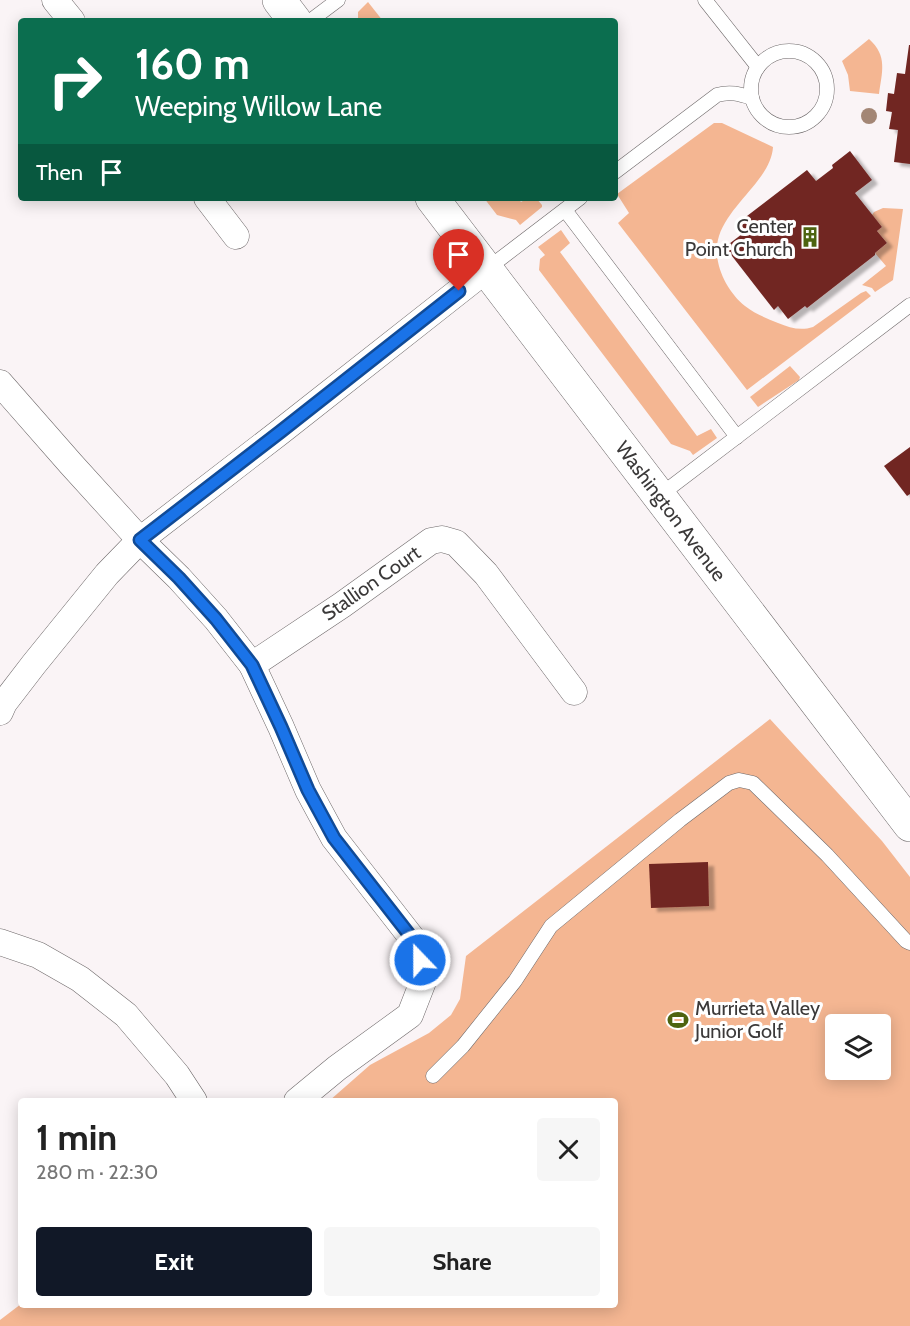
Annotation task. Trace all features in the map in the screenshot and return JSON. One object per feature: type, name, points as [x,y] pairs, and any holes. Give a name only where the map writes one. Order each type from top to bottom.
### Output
[{"type":"main road","points":[[279,0],[293,18]]},
{"type":"main road","name":"Washington Avenue","points":[[434,201],[910,825]]},
{"type":"street","points":[[55,0],[70,18]]},
{"type":"street","points":[[209,201],[236,236]]},
{"type":"street","points":[[1,706],[107,574],[140,540],[289,426],[487,269]]},
{"type":"street","points":[[0,383],[140,540],[216,619],[252,665],[308,790],[334,838],[415,942],[424,979],[410,1015],[337,1068],[301,1098]]},
{"type":"street","name":"Stallion Court","points":[[252,665],[342,605],[431,541],[442,539],[456,543],[486,574],[574,692]]},
{"type":"street","points":[[0,942],[38,955],[80,979],[126,1015],[177,1075],[192,1098]]},
{"type":"lane","points":[[314,18],[338,0]]},
{"type":"lane","points":[[705,0],[758,68]]},
{"type":"lane","points":[[782,51],[795,51],[807,55],[824,73],[827,86],[826,98],[821,110],[801,125],[776,124],[757,109],[752,98],[751,86],[754,74],[761,63],[782,51]]},
{"type":"lane","points":[[618,170],[717,94],[727,92],[752,98]]},
{"type":"lane","points":[[487,269],[576,201]]},
{"type":"lane","points":[[564,210],[737,437]]},
{"type":"lane","points":[[659,496],[910,305]]},
{"type":"lane","points":[[433,1077],[463,1046],[515,981],[551,926],[680,820],[729,783],[740,780],[753,783],[827,855],[910,944]]},
{"type":"shaded area","points":[[368,2],[381,18],[358,18],[358,12]]},
{"type":"shaded area","points":[[869,39],[875,45],[881,58],[879,94],[850,91],[848,75],[842,61]]},
{"type":"shaded area","points":[[714,123],[722,123],[773,147],[771,159],[765,170],[724,224],[719,236],[717,255],[719,265],[726,284],[738,300],[765,318],[804,329],[813,327],[861,293],[866,291],[871,296],[747,390],[618,223],[629,213],[618,193]]},
{"type":"shaded area","points":[[486,201],[539,201],[542,205],[520,225],[516,220],[497,215]]},
{"type":"shaded area","points":[[883,208],[903,209],[893,280],[875,292],[872,288],[862,285],[886,266],[875,253],[887,243],[877,231],[882,227],[872,215]]},
{"type":"shaded area","points":[[561,230],[570,243],[560,252],[697,436],[711,429],[717,438],[693,455],[690,451],[671,444],[539,270],[540,259],[545,255],[538,247]]},
{"type":"shaded area","points":[[790,366],[800,377],[799,380],[758,407],[750,397]]},
{"type":"shaded area","name":"Murrieta Valley Junior Golf","points":[[770,719],[882,841],[910,877],[910,1326],[0,1326],[0,1320],[18,1306],[618,1308],[618,1098],[332,1098],[370,1065],[429,1033],[451,1015],[460,999],[466,956]]},
{"type":"building","points":[[909,45],[910,164],[894,162],[898,130],[889,129],[892,112],[886,111],[888,93],[894,94],[897,73],[905,74]]},
{"type":"building","name":"Center Point Church","points":[[850,151],[872,180],[855,193],[882,227],[877,231],[887,243],[807,308],[805,306],[788,319],[778,306],[774,310],[725,247],[746,231],[739,223],[747,216],[807,170],[816,181]]},
{"type":"building","points":[[910,447],[910,494],[907,496],[884,466]]},
{"type":"building","points":[[708,862],[709,906],[651,908],[649,864]]},
{"type":"place","name":"Center Point Church","points":[[810,237]]},
{"type":"place","name":"Murrieta Valley Junior Golf","points":[[678,1020]]},
{"type":"route","points":[[420,960],[415,942],[334,838],[308,790],[252,665],[216,619],[140,540],[459,291]]}]
